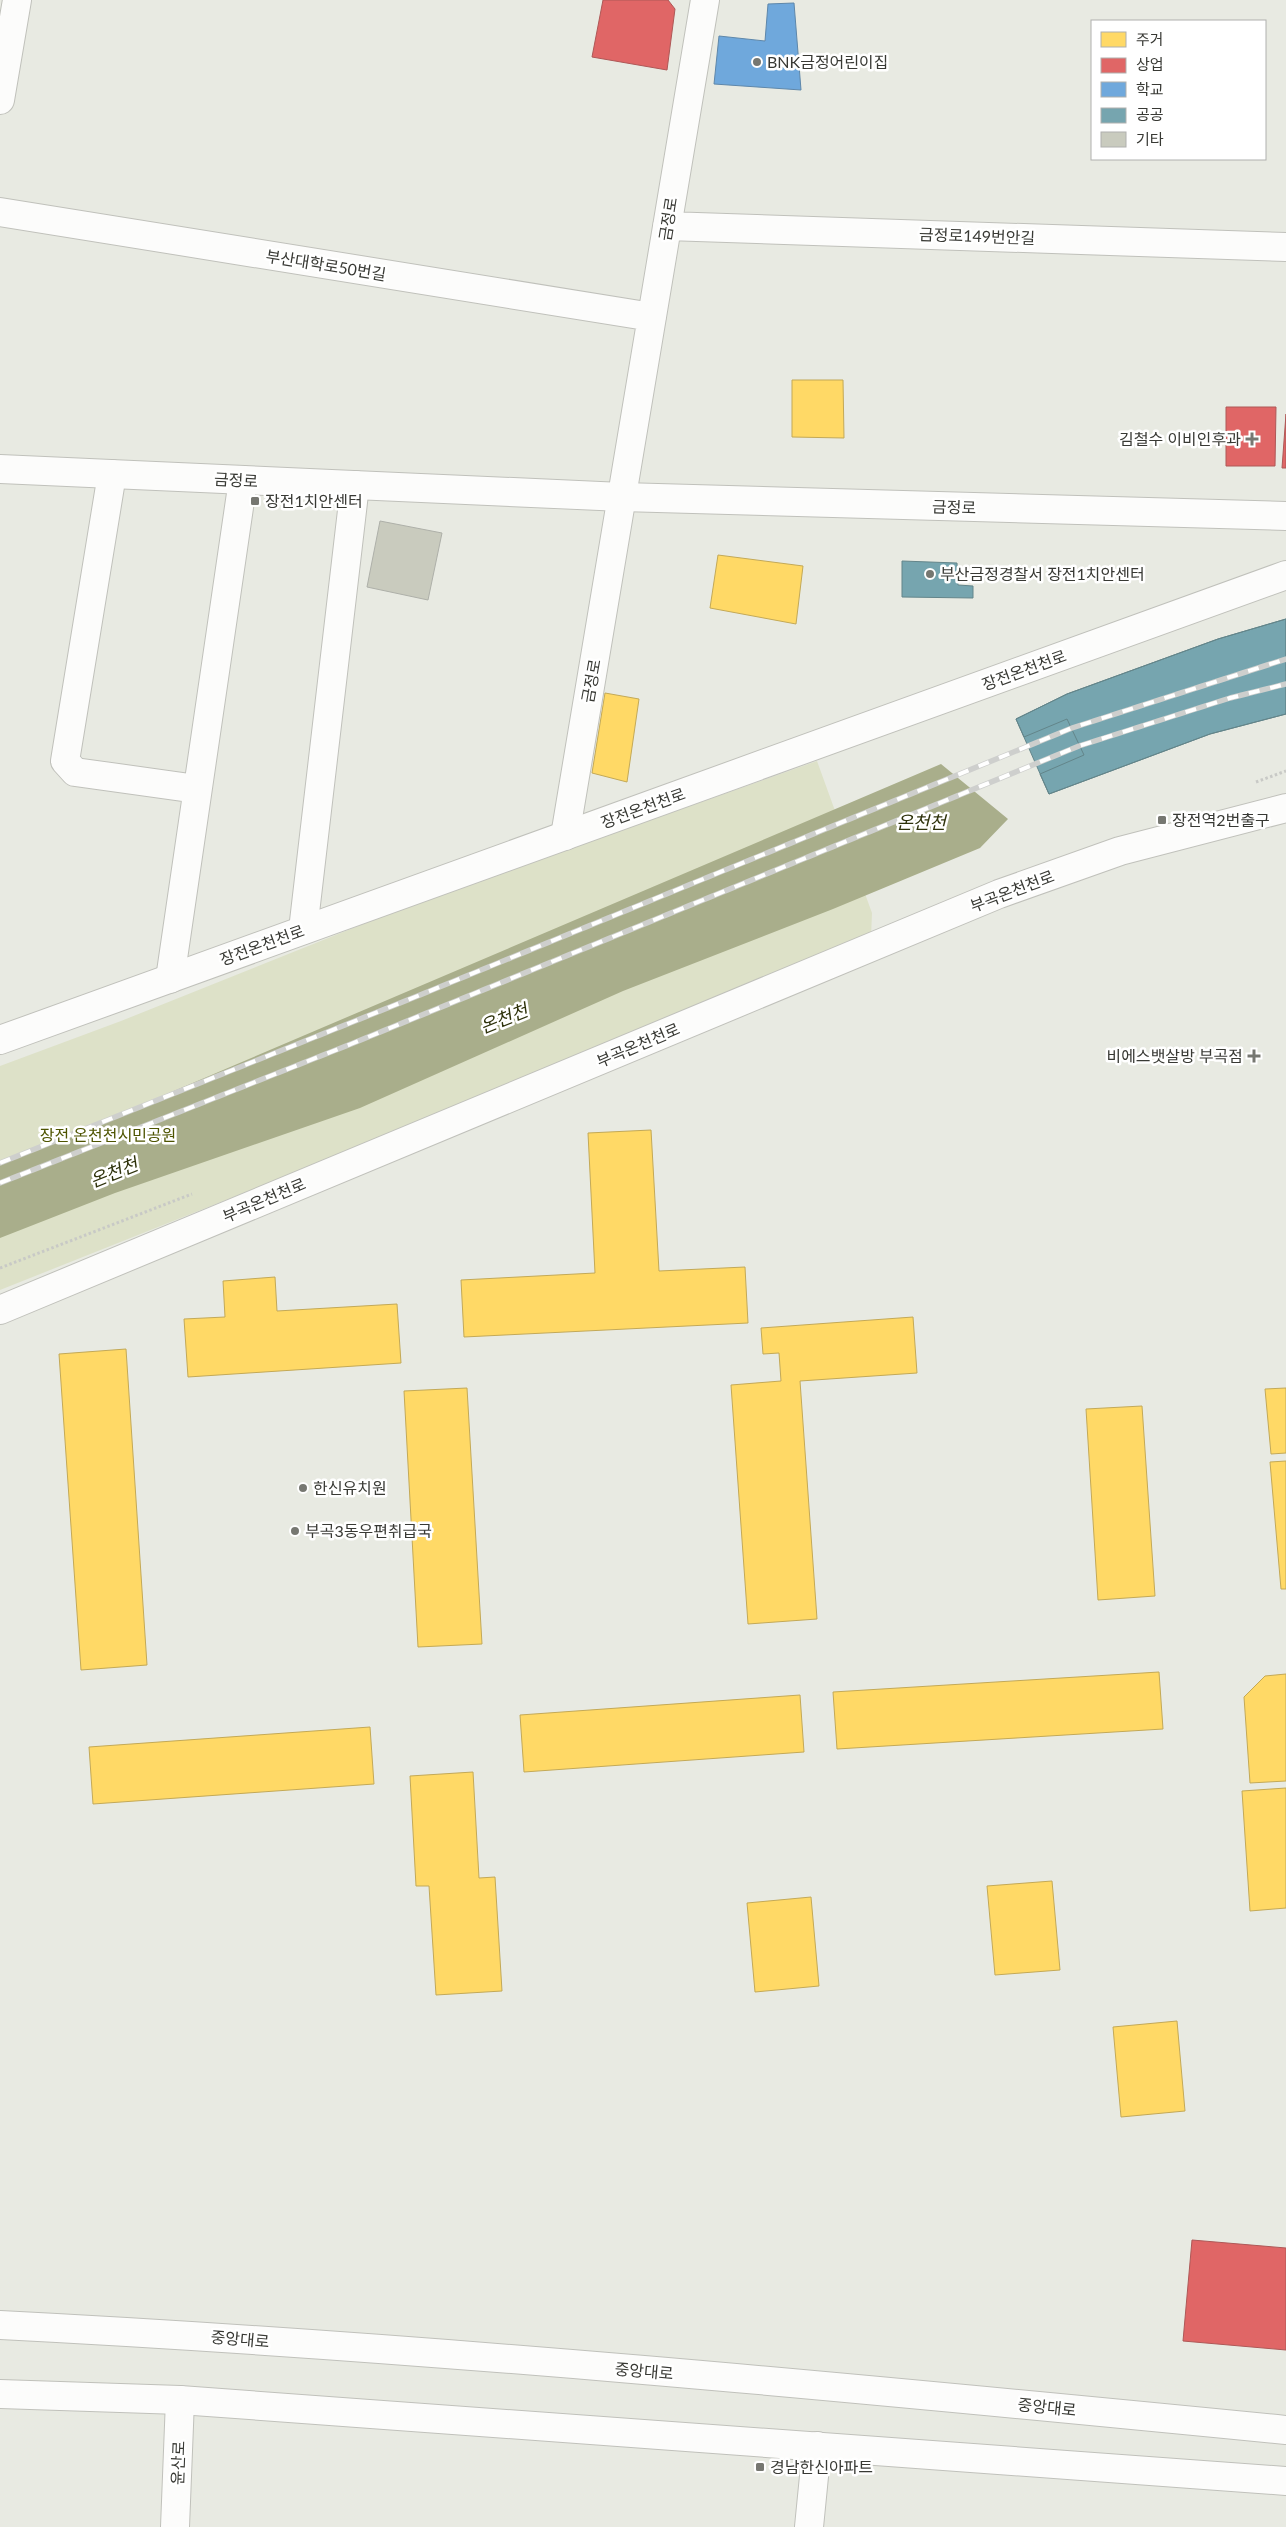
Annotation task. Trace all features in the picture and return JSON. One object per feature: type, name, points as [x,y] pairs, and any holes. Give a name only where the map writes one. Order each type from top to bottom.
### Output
[{"type":"main road","points":[[0,100],[17,0]]},
{"type":"main road","name":"금정로","points":[[565,836],[705,0]]},
{"type":"main road","name":"부산대학로50번길","points":[[0,212],[652,318]]},
{"type":"main road","name":"금정로149번안길","points":[[667,226],[1286,247]]},
{"type":"main road","name":"금정로","points":[[0,469],[622,497],[1286,516]]},
{"type":"main road","points":[[112,474],[65,761],[75,772],[197,789]]},
{"type":"main road","points":[[170,979],[243,480]]},
{"type":"main road","points":[[303,930],[355,485]]},
{"type":"main road","name":"장전온천천로","points":[[0,1040],[1286,575]]},
{"type":"main road","name":"부곡온천천로","points":[[0,1310],[999,894],[1120,851],[1286,808]]},
{"type":"main road","name":"중앙대로","points":[[0,2325],[186,2334],[819,2385],[1286,2430]]},
{"type":"main road","points":[[0,2394],[180,2400],[1286,2481]]},
{"type":"main road","name":"윤산로","points":[[175,2527],[180,2400]]},
{"type":"main road","points":[[809,2527],[817,2446]]},
{"type":"green space","name":"장전 온천천시민공원","points":[[817,761],[872,913],[871,937],[344,1153],[0,1290],[0,1066],[121,1021],[408,906]]},
{"type":"water","name":"온천천","points":[[941,764],[1008,819],[980,848],[833,909],[623,991],[360,1108],[115,1193],[0,1238],[0,1165]]},
{"type":"building: 주거","points":[[792,380],[843,380],[844,438],[792,437]]},
{"type":"building: 주거","points":[[718,555],[803,566],[796,624],[710,608]]},
{"type":"building: 주거","points":[[605,693],[639,699],[627,782],[592,773]]},
{"type":"building: 주거","points":[[651,1130],[659,1271],[745,1267],[748,1323],[464,1337],[461,1280],[595,1273],[588,1133]]},
{"type":"building: 주거","points":[[275,1277],[277,1311],[397,1304],[401,1363],[188,1377],[184,1319],[225,1317],[223,1281]]},
{"type":"building: 주거","points":[[913,1317],[917,1373],[800,1381],[817,1619],[748,1624],[731,1385],[781,1381],[779,1353],[763,1354],[761,1328]]},
{"type":"building: 주거","points":[[126,1349],[147,1665],[81,1670],[59,1354]]},
{"type":"building: 주거","points":[[467,1388],[482,1644],[418,1647],[404,1391]]},
{"type":"building: 주거","points":[[1286,1388],[1286,1453],[1271,1454],[1265,1389]]},
{"type":"building: 주거","points":[[1142,1406],[1155,1596],[1098,1600],[1086,1409]]},
{"type":"building: 주거","points":[[1286,1461],[1286,1589],[1281,1589],[1270,1462]]},
{"type":"building: 주거","points":[[1159,1672],[1163,1729],[837,1749],[833,1692]]},
{"type":"building: 주거","points":[[1286,1674],[1286,1781],[1250,1783],[1244,1697],[1265,1676]]},
{"type":"building: 주거","points":[[800,1695],[804,1752],[524,1772],[520,1715]]},
{"type":"building: 주거","points":[[370,1727],[374,1784],[93,1804],[89,1747]]},
{"type":"building: 주거","points":[[473,1772],[479,1878],[495,1877],[502,1991],[436,1995],[429,1886],[416,1886],[410,1776]]},
{"type":"building: 주거","points":[[1286,1788],[1286,1908],[1250,1911],[1242,1791]]},
{"type":"building: 주거","points":[[1052,1881],[1060,1970],[995,1975],[987,1886]]},
{"type":"building: 주거","points":[[811,1897],[819,1986],[755,1992],[747,1903]]},
{"type":"building: 주거","points":[[1177,2021],[1185,2111],[1121,2117],[1113,2027]]},
{"type":"building: 상업","points":[[603,0],[668,0],[675,9],[667,70],[592,57]]},
{"type":"building: 상업","points":[[1226,407],[1276,407],[1275,466],[1226,466]]},
{"type":"building: 상업","points":[[1286,414],[1286,468],[1282,468]]},
{"type":"building: 상업","points":[[1192,2240],[1286,2248],[1286,2350],[1183,2341]]},
{"type":"building: 학교","name":"BNK금정어린이집","points":[[794,3],[801,90],[714,84],[719,36],[765,41],[768,4]]},
{"type":"building: 공공","name":"부산금정경찰서 장전1치안센터","points":[[902,561],[957,563],[958,585],[973,586],[973,598],[902,597]]},
{"type":"building: 공공","points":[[1286,619],[1286,714],[1210,734],[1049,794],[1016,719],[1067,694],[1218,639]]},
{"type":"building: 공공","points":[[1286,619],[1286,714],[1210,734],[1049,794],[1040,774],[1084,755],[1067,719],[1024,737],[1016,719],[1067,694],[1218,639]]},
{"type":"building: 기타","points":[[380,521],[442,533],[428,600],[367,587]]},
{"type":"railway","points":[[0,1163],[420,995],[1072,728],[1286,659]]},
{"type":"railway","points":[[0,1183],[351,1044],[1079,746],[1230,698],[1286,684]]},
{"type":"place","name":"BNK금정어린이집","points":[[757,62]]},
{"type":"place","name":"김철수 이비인후과","points":[[1252,439]]},
{"type":"place","name":"장전1치안센터","points":[[255,501]]},
{"type":"place","name":"부산금정경찰서 장전1치안센터","points":[[930,574]]},
{"type":"place","name":"장전역2번출구","points":[[1162,820]]},
{"type":"place","name":"비에스뱃살방 부곡점","points":[[1254,1056]]},
{"type":"place","name":"한신유치원","points":[[303,1488]]},
{"type":"place","name":"부곡3동우편취급국","points":[[295,1531]]},
{"type":"place","name":"경남한신아파트","points":[[760,2467]]}]
